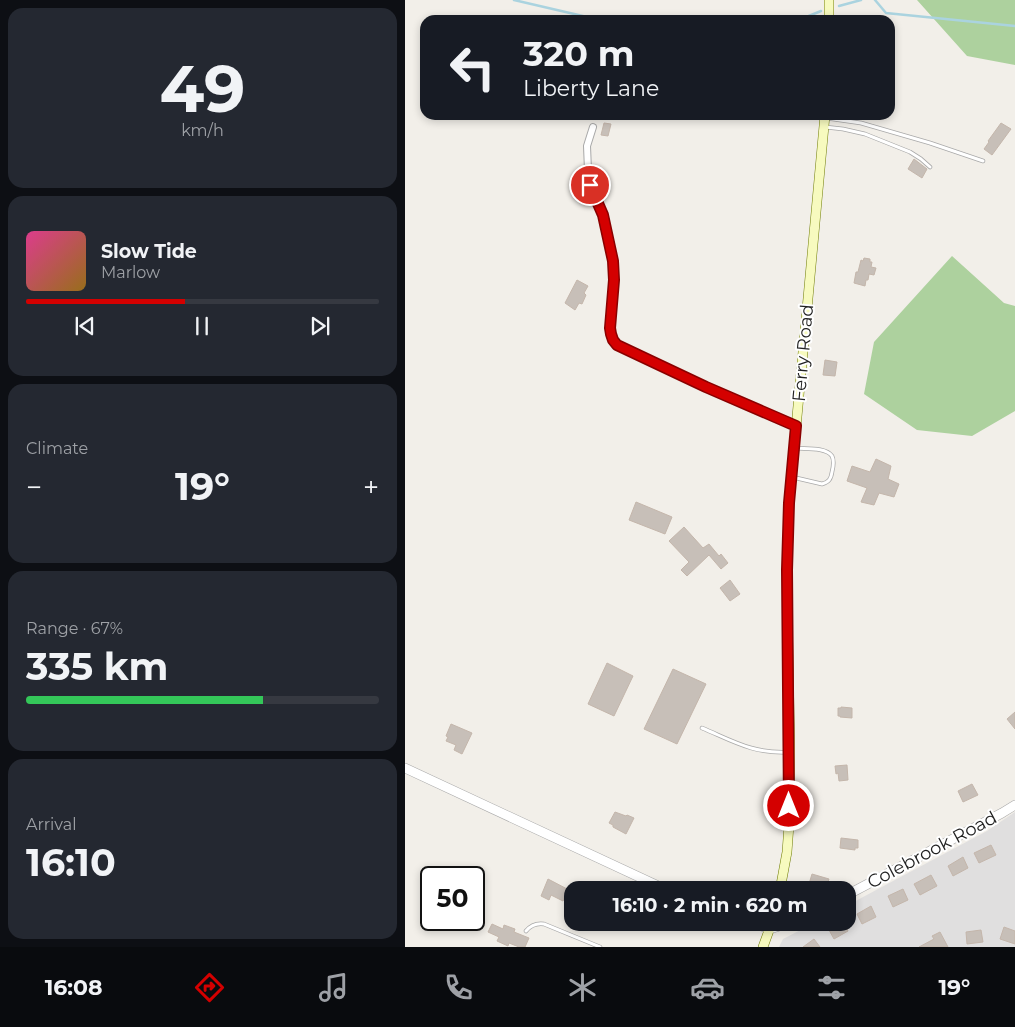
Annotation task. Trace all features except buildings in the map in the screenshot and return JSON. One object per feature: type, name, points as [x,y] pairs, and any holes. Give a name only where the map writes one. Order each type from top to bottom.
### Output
[{"type":"main road","points":[[829,0],[829,15]]},
{"type":"main road","name":"Ferry Road","points":[[782,881],[787,852],[789,825],[790,752],[787,585],[789,521],[794,448],[825,120]]},
{"type":"main road","points":[[763,947],[769,931]]},
{"type":"street","points":[[593,127],[587,146],[588,170],[590,185],[603,215],[610,245],[614,280],[610,328],[613,340],[617,345],[739,402],[796,426]]},
{"type":"street","points":[[405,768],[648,881]]},
{"type":"street","name":"Colebrook Road","points":[[856,890],[1003,813],[1015,804]]},
{"type":"lane","points":[[825,120],[861,123],[931,143],[983,161]]},
{"type":"lane","points":[[825,120],[843,129],[865,134],[910,152],[930,167]]},
{"type":"lane","points":[[792,477],[823,484],[826,483],[830,480],[833,460],[832,456],[822,450],[794,448]]},
{"type":"lane","points":[[702,728],[750,748],[776,753],[790,752]]},
{"type":"lane","points":[[526,931],[533,925],[544,924],[600,947]]},
{"type":"shaded area","points":[[1015,812],[1015,947],[779,947],[783,939],[798,931],[856,931],[856,901],[987,831]]},
{"type":"green space","points":[[917,0],[1015,0],[1015,65],[967,56]]},
{"type":"green space","points":[[952,256],[1004,303],[1015,306],[1015,411],[972,436],[917,430],[864,394],[874,342]]},
{"type":"waterway","points":[[514,0],[578,15]]},
{"type":"waterway","points":[[839,6],[861,0]]},
{"type":"waterway","points":[[875,0],[886,13],[1015,26]]},
{"type":"waterway","points":[[811,15],[821,11]]},
{"type":"route","points":[[590,185],[603,215],[613,261],[614,280],[610,328],[613,340],[617,345],[739,402],[796,426],[789,503],[787,570],[789,806]]}]
